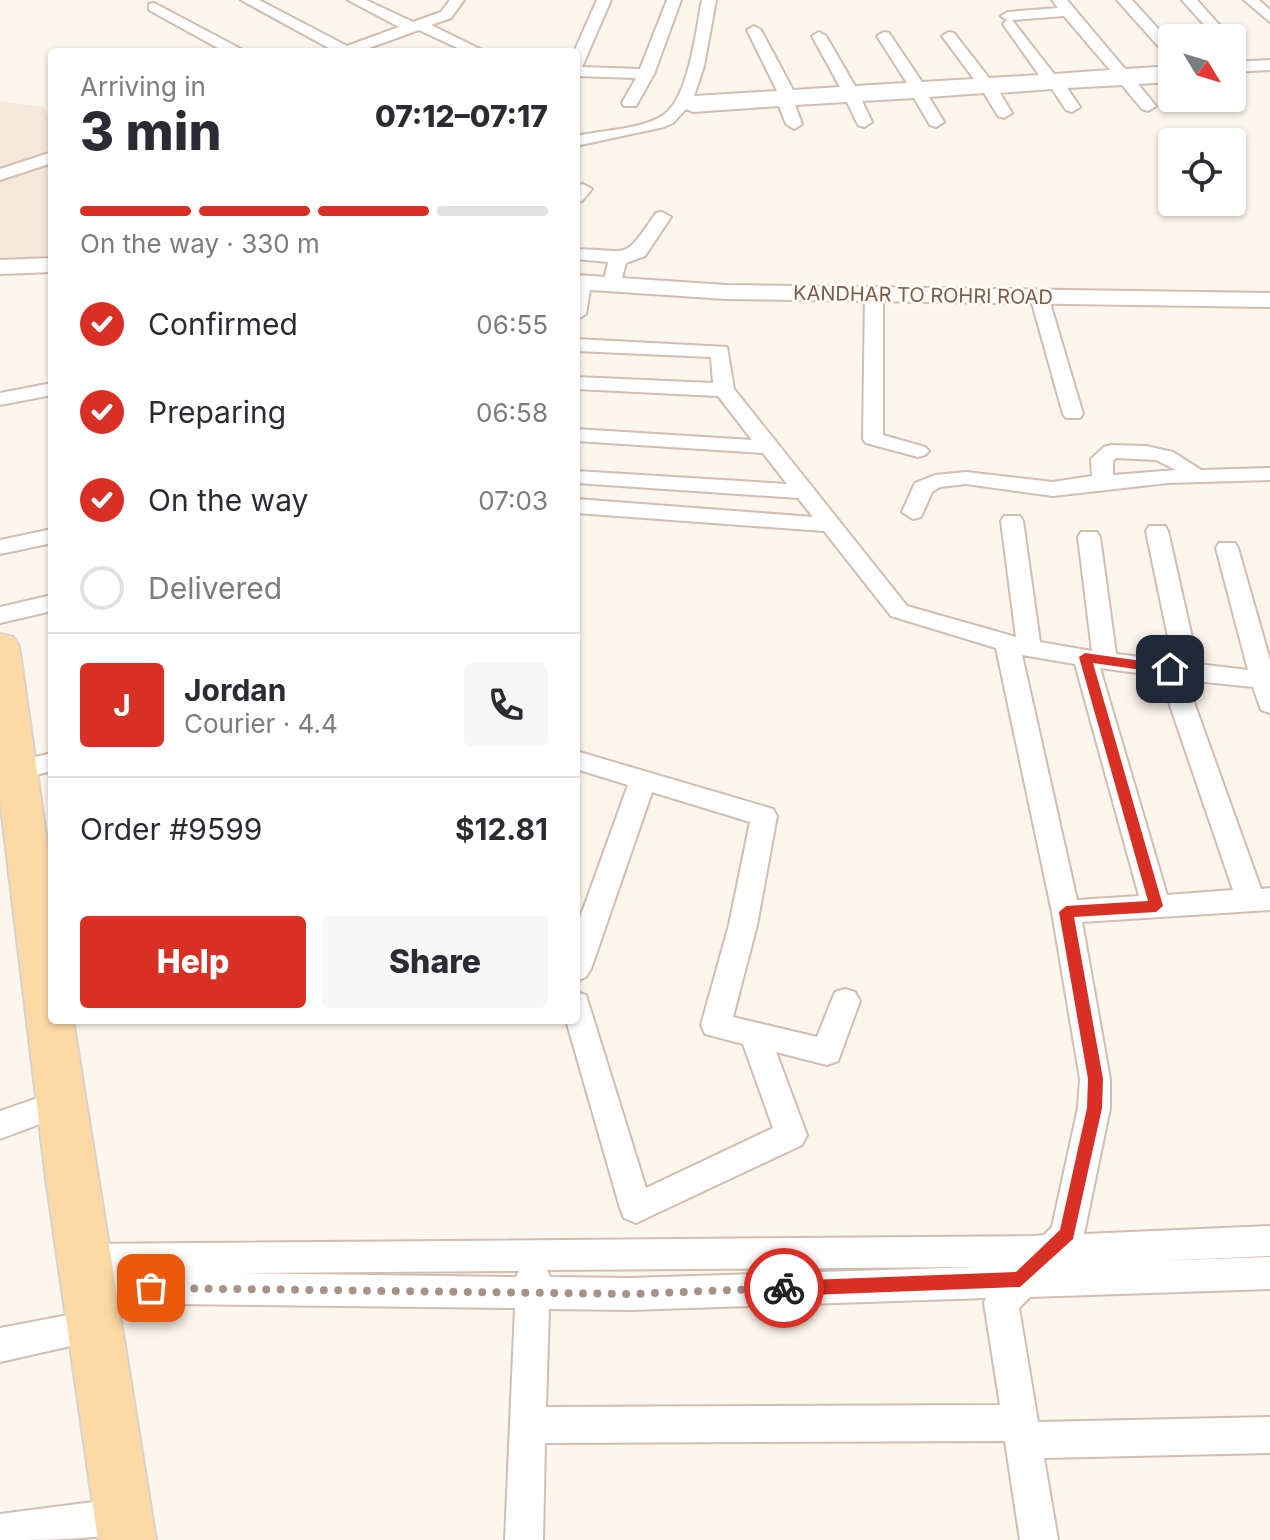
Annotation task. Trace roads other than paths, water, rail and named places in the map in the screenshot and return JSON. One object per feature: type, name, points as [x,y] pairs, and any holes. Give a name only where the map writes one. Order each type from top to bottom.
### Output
[{"type":"main road","points":[[0,646],[35,766],[48,934]]},
{"type":"main road","points":[[55,1024],[61,1103],[125,1529]]},
{"type":"street","points":[[137,13],[177,0]]},
{"type":"street","points":[[248,0],[338,48]]},
{"type":"street","points":[[355,0],[468,48]]},
{"type":"street","points":[[358,48],[454,17],[470,0]]},
{"type":"street","points":[[580,55],[604,0]]},
{"type":"street","points":[[630,103],[646,74],[674,0]]},
{"type":"street","points":[[580,140],[668,120],[681,109],[690,88],[709,0]]},
{"type":"street","points":[[1124,0],[1158,38]]},
{"type":"street","points":[[1189,0],[1211,24]]},
{"type":"street","points":[[1251,0],[1270,18]]},
{"type":"street","points":[[368,48],[446,15],[451,2]]},
{"type":"street","points":[[1072,107],[1009,20],[1064,6],[1148,106]]},
{"type":"street","points":[[154,7],[229,48]]},
{"type":"street","points":[[754,30],[786,98],[794,124]]},
{"type":"street","points":[[819,36],[864,122]]},
{"type":"street","points":[[884,36],[936,122]]},
{"type":"street","points":[[949,36],[1004,113]]},
{"type":"street","points":[[1246,63],[1249,66]]},
{"type":"street","points":[[1246,67],[1270,65]]},
{"type":"street","points":[[1246,70],[1270,71]]},
{"type":"street","points":[[580,71],[646,74]]},
{"type":"street","points":[[786,98],[1158,75]]},
{"type":"street","points":[[0,175],[48,158]]},
{"type":"street","points":[[580,254],[607,255],[618,260],[639,252],[662,217]]},
{"type":"street","points":[[612,285],[618,260]]},
{"type":"street","points":[[0,267],[48,265]]},
{"type":"street","name":"KANDHAR TO ROHRI ROAD","points":[[580,283],[726,292],[1270,300]]},
{"type":"street","points":[[874,292],[873,439],[918,451]]},
{"type":"street","points":[[1039,296],[1073,414]]},
{"type":"street","points":[[580,345],[720,351],[724,390],[899,611],[1018,645],[1095,659],[1261,680]]},
{"type":"street","points":[[580,383],[724,390]]},
{"type":"street","points":[[0,399],[48,390]]},
{"type":"street","points":[[580,435],[769,447]]},
{"type":"street","points":[[1103,482],[1102,459],[1111,451],[1169,455],[1194,475]]},
{"type":"street","points":[[913,512],[923,488],[935,481],[966,478],[1053,489],[1194,475],[1270,474]]},
{"type":"street","points":[[580,477],[805,492]]},
{"type":"street","points":[[580,506],[831,525]]},
{"type":"street","points":[[1012,521],[1018,645],[1095,1079],[1094,1108],[1067,1234],[1001,1303],[1039,1540]]},
{"type":"street","points":[[1066,912],[1260,900],[1179,671],[1157,531]]},
{"type":"street","points":[[0,547],[48,537]]},
{"type":"street","points":[[1089,537],[1095,659],[1156,906]]},
{"type":"street","points":[[1227,548],[1270,704]]},
{"type":"street","points":[[0,615],[48,604]]},
{"type":"street","points":[[580,761],[764,816],[743,925],[716,1025],[827,1052],[845,1001]]},
{"type":"street","points":[[580,958],[643,780]]},
{"type":"street","points":[[580,1018],[636,1208],[791,1135],[754,1032]]},
{"type":"street","points":[[0,1125],[61,1103]]},
{"type":"street","points":[[0,1345],[88,1291],[533,1275],[1270,1241]]},
{"type":"street","points":[[533,1275],[631,1294],[1270,1273]]},
{"type":"street","points":[[524,1540],[533,1275]]},
{"type":"street","points":[[530,1425],[1270,1435]]},
{"type":"street","points":[[0,1533],[125,1529]]}]
